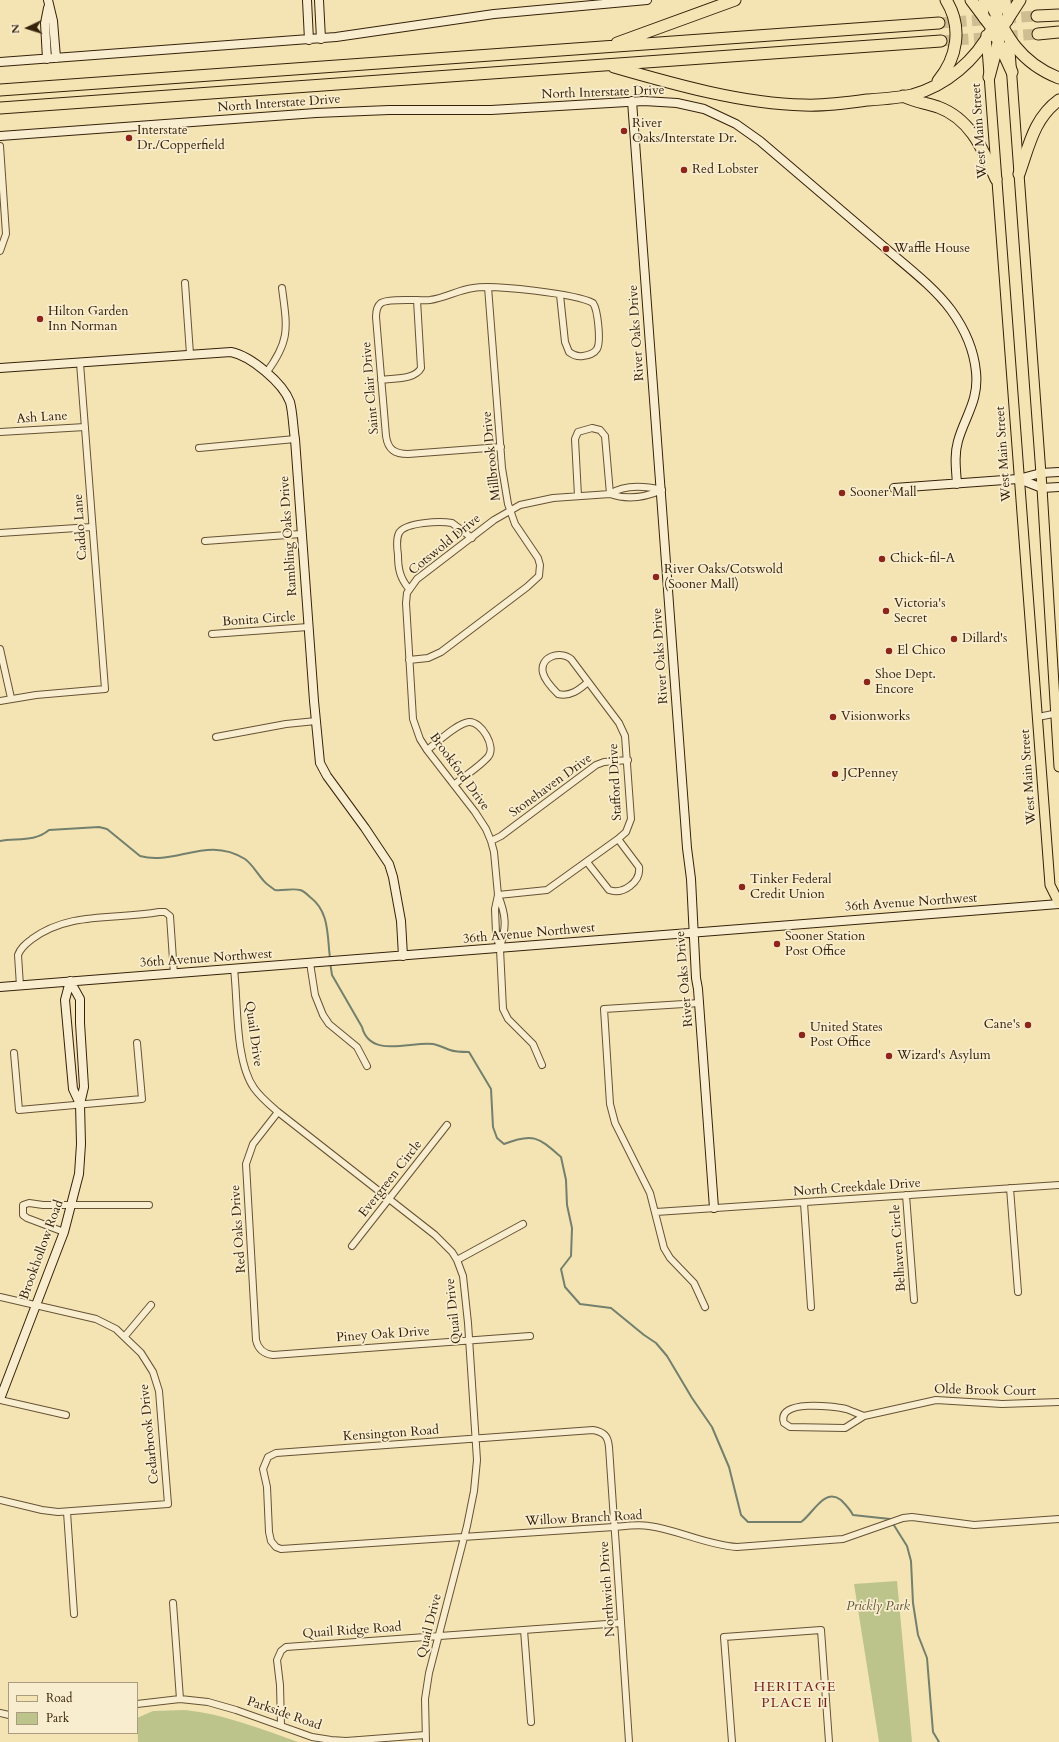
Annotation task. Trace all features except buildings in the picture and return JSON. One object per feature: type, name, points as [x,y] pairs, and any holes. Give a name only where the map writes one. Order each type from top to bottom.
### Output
[{"type":"highway","points":[[605,47],[735,0]]},
{"type":"highway","points":[[934,87],[950,63],[956,35],[950,7],[946,0]]},
{"type":"highway","points":[[971,0],[984,17],[1001,25]]},
{"type":"highway","points":[[990,0],[1001,25],[1009,38],[1026,59],[1049,74],[1059,78]]},
{"type":"highway","points":[[997,15],[1000,0]]},
{"type":"highway","points":[[606,65],[661,80],[740,98],[780,104],[823,105],[903,96],[934,87],[963,66],[980,48],[986,39],[1001,25],[1020,0]]},
{"type":"highway","points":[[1037,16],[1059,14]]},
{"type":"highway","points":[[0,90],[939,23]]},
{"type":"highway","points":[[989,77],[1001,25]]},
{"type":"highway","points":[[1038,34],[1059,32]]},
{"type":"highway","points":[[0,108],[941,41]]},
{"type":"highway","points":[[998,41],[1012,72]]},
{"type":"highway","points":[[903,96],[916,102],[938,107],[959,119],[971,131],[977,140],[996,179]]},
{"type":"highway","points":[[1019,174],[1032,133],[1039,120],[1059,100]]},
{"type":"main road","points":[[307,0],[309,40]]},
{"type":"main road","points":[[319,0],[321,39]]},
{"type":"main road","points":[[0,62],[321,39],[368,34],[494,14],[647,0]]},
{"type":"main road","name":"West Main Street","points":[[983,0],[1018,479],[1050,885],[1059,904]]},
{"type":"main road","points":[[1001,25],[1006,0]]},
{"type":"main road","points":[[48,2],[53,21],[56,58]]},
{"type":"main road","points":[[48,2],[46,23],[48,59]]},
{"type":"main road","points":[[1009,38],[1058,716],[1059,767]]},
{"type":"main road","name":"North Interstate Drive","points":[[0,136],[324,112],[491,110],[632,101],[661,101],[691,105],[721,116],[748,132],[944,301],[965,333],[974,358],[977,380],[975,398],[960,436],[956,451],[957,484]]},
{"type":"main road","name":"River Oaks Drive","points":[[632,101],[662,490],[685,824],[691,879],[696,978],[700,1003],[714,1208]]},
{"type":"main road","name":"Rambling Oaks Drive","points":[[0,368],[190,354],[236,353],[248,359],[266,373],[284,391],[290,403],[294,440],[319,756],[322,769],[389,864],[394,877],[400,915],[403,956]]},
{"type":"main road","points":[[894,488],[1018,479],[1041,473],[1059,472]]},
{"type":"main road","points":[[1018,479],[1042,488],[1059,486]]},
{"type":"main road","name":"36th Avenue Northwest","points":[[0,987],[1059,904]]},
{"type":"main road","name":"Brookhollow Road","points":[[70,981],[65,1000],[73,1089],[80,1104]]},
{"type":"main road","name":"Brookhollow Road","points":[[0,1399],[64,1232],[79,1174],[81,1159],[80,1104],[84,1087],[80,999],[70,981]]},
{"type":"street","points":[[0,146],[6,234],[0,251]]},
{"type":"street","points":[[185,283],[190,354]]},
{"type":"street","points":[[381,380],[416,374],[421,368],[417,300],[438,298],[473,288],[488,287],[560,295],[585,300],[595,306],[599,341],[597,349],[594,353],[575,356],[568,352],[565,342],[560,295]]},
{"type":"street","name":"Millbrook Drive","points":[[409,660],[428,658],[441,652],[522,591],[539,576],[541,569],[540,562],[515,524],[509,511],[502,468],[488,287]]},
{"type":"street","points":[[266,373],[282,350],[286,337],[282,288]]},
{"type":"street","name":"Saint Clair Drive","points":[[417,300],[384,302],[377,308],[376,317],[387,443],[393,451],[408,454],[501,447]]},
{"type":"street","name":"Caddo Lane","points":[[11,698],[105,689],[80,363]]},
{"type":"street","name":"Ash Lane","points":[[0,432],[85,427]]},
{"type":"street","points":[[578,496],[575,440],[578,432],[592,428],[600,430],[605,436],[610,494]]},
{"type":"street","points":[[199,448],[294,440]]},
{"type":"street","name":"Cotswold Drive","points":[[610,494],[618,488],[646,486],[662,490]]},
{"type":"street","name":"Cotswold Drive","points":[[410,589],[417,579],[494,520],[520,505],[553,498],[578,496],[610,494],[619,497],[648,496],[662,490]]},
{"type":"street","points":[[410,589],[403,581],[398,568],[397,540],[399,533],[403,529],[409,525],[452,523],[472,538]]},
{"type":"street","points":[[0,533],[92,527]]},
{"type":"street","points":[[205,541],[301,534]]},
{"type":"street","name":"Brookford Drive","points":[[410,589],[407,593],[406,603],[413,718],[420,739],[479,818],[491,841],[494,852],[498,895],[495,909],[496,933],[500,949]]},
{"type":"street","name":"Bonita Circle","points":[[212,634],[308,627]]},
{"type":"street","points":[[0,649],[11,698],[0,701]]},
{"type":"street","points":[[554,655],[566,655],[588,682],[566,696],[558,694],[544,676],[544,664],[554,655]]},
{"type":"street","name":"Stafford Drive","points":[[498,895],[547,890],[626,832],[631,819],[628,760],[624,731],[588,682]]},
{"type":"street","points":[[1038,718],[1058,716]]},
{"type":"street","points":[[216,737],[286,724],[316,721]]},
{"type":"street","points":[[427,750],[465,724],[473,723],[484,732],[491,745],[488,757],[454,785]]},
{"type":"street","name":"Stonehaven Drive","points":[[491,841],[506,832],[596,765],[604,762],[628,760]]},
{"type":"street","points":[[587,862],[609,890],[617,891],[627,888],[637,878],[639,867],[618,839]]},
{"type":"street","name":"Brookford Drive","points":[[498,895],[504,909],[505,931],[500,949]]},
{"type":"street","points":[[20,986],[18,955],[20,950],[36,936],[51,928],[72,920],[159,912],[165,912],[170,916],[174,974]]},
{"type":"street","points":[[500,949],[503,1010],[508,1019],[533,1044],[542,1065]]},
{"type":"street","points":[[310,963],[315,995],[323,1015],[329,1024],[357,1047],[367,1066]]},
{"type":"street","name":"Quail Drive","points":[[234,969],[238,1022],[246,1072],[260,1096],[278,1112],[435,1235],[452,1252],[457,1260],[464,1287],[476,1439],[476,1478],[464,1537],[427,1686],[426,1742]]},
{"type":"street","points":[[700,1003],[604,1009],[612,1115],[619,1135],[650,1193],[656,1212],[662,1242],[667,1253],[694,1283],[705,1307]]},
{"type":"street","points":[[14,1053],[19,1110],[142,1099],[137,1043]]},
{"type":"street","name":"Red Oaks Drive","points":[[262,1351],[258,1347],[256,1340],[246,1164],[253,1144],[278,1112]]},
{"type":"street","name":"Evergreen Circle","points":[[352,1246],[447,1125]]},
{"type":"street","name":"North Creekdale Drive","points":[[656,1212],[1059,1185]]},
{"type":"street","points":[[1010,1188],[1018,1292]]},
{"type":"street","name":"Belhaven Circle","points":[[906,1195],[914,1300]]},
{"type":"street","points":[[64,1232],[27,1218],[24,1215],[22,1208],[23,1205],[29,1203],[72,1205],[149,1205]]},
{"type":"street","points":[[804,1203],[811,1307]]},
{"type":"street","points":[[457,1260],[523,1224]]},
{"type":"street","name":"Cedarbrook Drive","points":[[0,1297],[96,1319],[116,1329],[125,1336],[149,1364],[156,1381],[161,1410],[168,1504],[67,1512]]},
{"type":"street","points":[[125,1336],[151,1305]]},
{"type":"street","name":"Piney Oak Drive","points":[[262,1351],[273,1355],[530,1336]]},
{"type":"street","points":[[0,1399],[66,1415]]},
{"type":"street","name":"Olde Brook Court","points":[[864,1416],[846,1409],[813,1406],[797,1407],[787,1410],[784,1413],[783,1420],[784,1423],[790,1427],[845,1428],[864,1416],[936,1400],[1002,1404],[1059,1402]]},
{"type":"street","name":"Kensington Road","points":[[273,1544],[269,1532],[267,1487],[264,1469],[266,1460],[271,1454],[593,1430],[605,1435]]},
{"type":"street","name":"Northwich Drive","points":[[605,1435],[609,1447],[629,1742]]},
{"type":"street","points":[[0,1500],[42,1510],[67,1512],[74,1614]]},
{"type":"street","name":"Willow Branch Road","points":[[273,1544],[281,1549],[614,1527],[651,1526],[720,1546],[737,1547],[843,1539],[903,1518],[918,1516],[974,1526],[1059,1519]]},
{"type":"street","points":[[173,1603],[180,1699]]},
{"type":"street","name":"Quail Ridge Road","points":[[281,1725],[281,1691],[277,1660],[279,1654],[286,1647],[621,1623]]},
{"type":"street","points":[[524,1630],[531,1722]]},
{"type":"street","points":[[732,1742],[724,1637],[821,1630],[829,1742]]},
{"type":"street","name":"Parkside Road","points":[[138,1704],[180,1699],[208,1702],[281,1725],[312,1737],[337,1741],[425,1735]]},
{"type":"green space","name":"Prickly Park","points":[[897,1581],[912,1742],[879,1742],[854,1584]]},
{"type":"green space","points":[[185,1710],[200,1712],[228,1718],[298,1742],[138,1742],[138,1718],[153,1711]]},
{"type":"waterway","points":[[0,841],[32,838],[44,834],[49,830],[99,827],[107,829],[140,856],[153,858],[166,857],[204,850],[231,852],[248,861],[264,881],[275,890],[300,890],[316,903],[324,917],[328,933],[330,958]]},
{"type":"waterway","points":[[330,962],[332,975],[362,1027],[366,1037],[373,1043],[382,1046],[433,1044],[454,1051],[469,1052],[491,1089],[493,1127],[497,1138],[504,1144],[522,1138],[536,1139],[547,1145],[561,1157],[566,1180],[567,1205],[572,1228],[571,1256],[561,1269],[565,1287],[580,1304],[611,1308],[656,1343],[667,1356],[692,1398],[712,1427],[729,1467],[741,1515],[748,1522],[801,1522],[819,1503],[829,1497],[835,1497],[841,1500],[853,1515],[890,1519],[907,1546],[911,1561],[913,1603],[918,1635],[927,1658],[933,1732],[939,1742]]},
{"type":"tunnel","points":[[939,23],[1037,16]]},
{"type":"tunnel","points":[[941,41],[1038,34]]},
{"type":"place","name":"River Oaks/Interstate Dr.","points":[[624,131]]},
{"type":"place","name":"Interstate Dr./Copperfield","points":[[129,138]]},
{"type":"place","name":"Red Lobster","points":[[684,170]]},
{"type":"place","name":"Waffle House","points":[[886,249]]},
{"type":"place","name":"Hilton Garden Inn Norman","points":[[40,319]]},
{"type":"place","name":"Sooner Mall","points":[[842,493]]},
{"type":"place","name":"Chick-fil-A","points":[[882,559]]},
{"type":"place","name":"River Oaks/Cotswold (Sooner Mall)","points":[[656,577]]},
{"type":"place","name":"Victoria's Secret","points":[[886,611]]},
{"type":"place","name":"Dillard's","points":[[954,639]]},
{"type":"place","name":"El Chico","points":[[889,651]]},
{"type":"place","name":"Shoe Dept. Encore","points":[[867,682]]},
{"type":"place","name":"Visionworks","points":[[833,717]]},
{"type":"place","name":"JCPenney","points":[[835,774]]},
{"type":"place","name":"Tinker Federal Credit Union","points":[[742,887]]},
{"type":"place","name":"Sooner Station Post Office","points":[[777,944]]},
{"type":"place","name":"Cane's","points":[[1028,1025]]},
{"type":"place","name":"United States Post Office","points":[[802,1035]]},
{"type":"place","name":"Wizard's Asylum","points":[[889,1056]]},
{"type":"district","name":"HERITAGE PLACE II","points":[[795,1696]]}]
